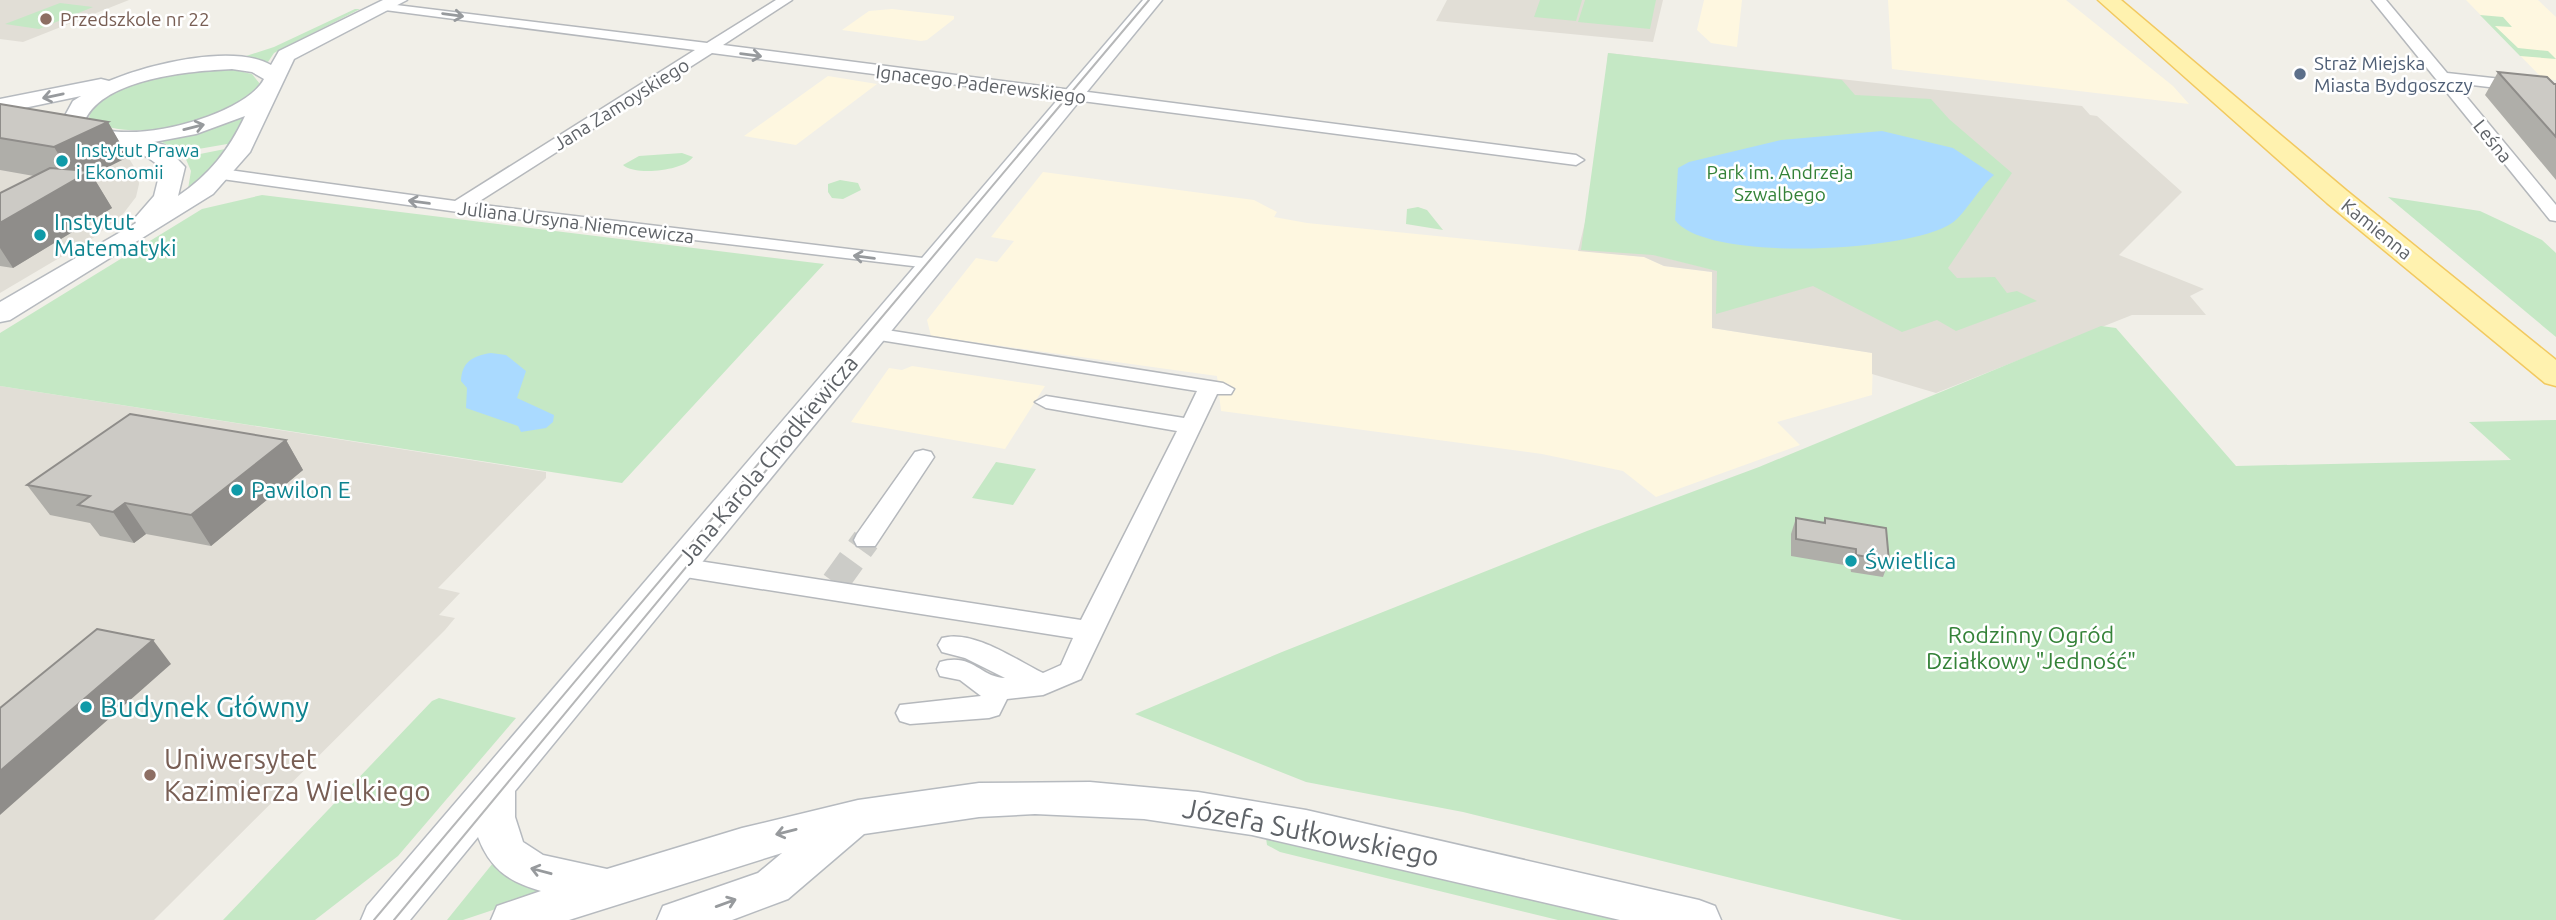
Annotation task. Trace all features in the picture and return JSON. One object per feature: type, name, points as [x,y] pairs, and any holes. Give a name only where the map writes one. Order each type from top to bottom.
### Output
[{"type":"main road","name":"Kamienna","points":[[2108,0],[2317,180],[2556,376]]},
{"type":"main road","name":"Kamienna","points":[[2127,0],[2201,79]]},
{"type":"street","name":"Jana Zamoyskiego","points":[[458,207],[785,0]]},
{"type":"street","name":"Jana Karola Chodkiewicza","points":[[383,920],[1153,0]]},
{"type":"street","name":"Leśna","points":[[2379,0],[2556,216]]},
{"type":"street","points":[[0,106],[265,46],[358,1],[392,3]]},
{"type":"street","name":"Ignacego Paderewskiego","points":[[392,3],[708,50],[1296,122],[1426,143],[1576,160]]},
{"type":"street","points":[[0,314],[192,199],[222,174],[244,143],[282,58],[392,3]]},
{"type":"street","points":[[178,67],[235,63],[260,67],[270,86]]},
{"type":"street","points":[[143,75],[104,90],[82,103],[73,115],[73,121],[94,135],[148,136],[231,115],[270,86]]},
{"type":"street","points":[[2441,77],[2556,90]]},
{"type":"street","points":[[0,129],[37,128],[94,135],[148,146],[167,157],[173,167],[172,187],[160,207],[119,242]]},
{"type":"street","name":"Juliana Ursyna Niemcewicza","points":[[222,174],[458,207],[931,265]]},
{"type":"street","points":[[874,334],[1216,388],[1190,426],[1071,672],[1043,685],[988,688],[951,657],[972,650],[1043,685]]},
{"type":"street","points":[[1046,402],[1190,426]]},
{"type":"street","points":[[866,540],[923,457]]},
{"type":"street","points":[[679,566],[833,587],[1089,631]]},
{"type":"street","points":[[910,713],[989,707],[998,689]]},
{"type":"street","points":[[495,787],[493,824],[504,853],[523,867],[607,888]]},
{"type":"street","name":"Józefa Sułkowskiego","points":[[513,920],[727,848],[852,819],[980,800],[1090,798],[1189,805],[1269,818],[1699,920]]},
{"type":"street","points":[[679,920],[773,887],[852,819]]},
{"type":"shaded area","name":"Przedszkole nr 22","points":[[0,0],[129,0],[23,42],[0,39]]},
{"type":"shaded area","points":[[1447,0],[1663,0],[1653,42],[1436,21]]},
{"type":"shaded area","points":[[1704,0],[1742,0],[1737,47],[1711,43],[1697,30]]},
{"type":"shaded area","points":[[1888,0],[2066,0],[2173,86],[2189,104],[1892,69]]},
{"type":"shaded area","points":[[2466,0],[2538,0],[2556,17],[2556,80],[2543,79]]},
{"type":"shaded area","points":[[892,9],[954,16],[954,19],[927,40],[921,41],[842,30],[869,11]]},
{"type":"shaded area","name":"Park im. Andrzeja Szwalbego","points":[[1608,53],[2082,106],[2090,115],[2097,116],[2182,192],[2119,255],[2204,289],[2190,296],[2206,315],[2132,315],[1936,393],[1872,374],[1872,353],[1712,328],[1712,272],[1664,266],[1644,257],[1578,251],[1597,173]]},
{"type":"shaded area","points":[[828,76],[877,84],[796,145],[744,136]]},
{"type":"shaded area","points":[[0,136],[128,157],[138,173],[139,184],[136,197],[123,214],[93,238],[0,293]]},
{"type":"shaded area","points":[[1043,172],[1254,200],[1277,212],[1274,217],[1307,223],[1644,257],[1664,266],[1712,272],[1712,328],[1873,353],[1872,395],[1777,422],[1800,445],[1656,497],[1623,471],[1542,454],[1221,411],[1217,376],[931,336],[927,320],[976,258],[997,262],[1014,241],[991,237]]},
{"type":"shaded area","points":[[912,366],[1045,386],[1005,449],[851,422],[889,368],[902,370]]},
{"type":"shaded area","name":"Uniwersytet Kazimierza Wielkiego","points":[[0,386],[546,472],[546,478],[438,588],[460,593],[439,615],[455,618],[445,630],[154,920],[0,920]]},
{"type":"green space","points":[[1540,0],[1582,0],[1576,21],[1534,17]]},
{"type":"green space","points":[[1585,0],[1656,0],[1650,29],[1578,22]]},
{"type":"green space","points":[[60,3],[93,7],[39,29],[5,24]]},
{"type":"green space","points":[[360,9],[274,53],[268,62],[240,58],[274,47]]},
{"type":"green space","points":[[2480,15],[2503,17],[2512,27],[2495,26],[2518,48],[2548,51],[2556,59],[2520,56]]},
{"type":"green space","name":"Park im. Andrzeja Szwalbego","points":[[1608,53],[1842,80],[1855,95],[1931,99],[1949,119],[2012,173],[1948,268],[1957,278],[1995,277],[2007,293],[2017,291],[2037,301],[1956,331],[1937,320],[1902,332],[1813,286],[1716,314],[1717,271],[1653,255],[1581,250]]},
{"type":"green space","points":[[230,69],[252,74],[260,84],[246,98],[205,119],[155,130],[108,127],[89,120],[90,109],[121,89],[139,82],[174,74]]},
{"type":"green space","points":[[245,116],[233,143],[181,152],[158,140]]},
{"type":"green space","points":[[230,148],[220,162],[188,189],[191,171],[185,157]]},
{"type":"green space","points":[[682,153],[693,157],[688,162],[670,169],[648,171],[623,165],[639,156]]},
{"type":"green space","points":[[840,180],[858,183],[861,190],[843,199],[832,198],[828,192],[828,184]]},
{"type":"green space","points":[[262,195],[824,264],[622,483],[0,386],[0,333],[202,209]]},
{"type":"green space","points":[[2388,197],[2480,211],[2542,240],[2556,253],[2556,337]]},
{"type":"green space","points":[[1418,207],[1427,210],[1443,230],[1406,224],[1407,209]]},
{"type":"green space","name":"Rodzinny Ogród Działkowy \"Jedność\"","points":[[2101,326],[2116,328],[2236,466],[2511,460],[2469,422],[2556,420],[2556,920],[1902,920],[1463,812],[1306,782],[1135,714],[1282,652],[1587,531],[1759,467]]},
{"type":"green space","points":[[996,462],[1036,469],[1013,505],[972,498]]},
{"type":"green space","points":[[439,698],[516,718],[398,856],[315,920],[223,920],[432,701]]},
{"type":"green space","points":[[1266,838],[1617,920],[1558,920],[1280,852],[1267,845]]},
{"type":"green space","points":[[493,863],[544,887],[543,893],[463,920],[447,920]]},
{"type":"water","points":[[1882,131],[1953,148],[1994,175],[1952,223],[1930,233],[1896,241],[1855,246],[1765,247],[1726,243],[1694,234],[1675,220],[1678,168],[1689,162],[1781,140]]},
{"type":"water","points":[[491,353],[506,355],[526,371],[517,398],[554,415],[553,422],[546,428],[521,432],[518,426],[466,408],[467,388],[461,381],[463,369],[473,358]]},
{"type":"building","points":[[2498,72],[2547,77],[2556,84],[2556,137]]},
{"type":"building","points":[[0,104],[108,122],[54,147],[0,138]]},
{"type":"building","points":[[50,168],[90,171],[0,223],[0,193]]},
{"type":"building","points":[[130,414],[286,440],[191,515],[125,503],[113,512],[78,505],[90,496],[27,485]]},
{"type":"building","points":[[1796,518],[1825,523],[1825,518],[1886,528],[1889,561],[1856,555],[1856,549],[1796,539]]},
{"type":"building","points":[[97,629],[153,640],[0,771],[0,708]]},
{"type":"tunnel","points":[[835,583],[866,540]]},
{"type":"tram line","points":[[374,920],[1149,0]]},
{"type":"tram line","points":[[394,920],[788,444]]},
{"type":"place","name":"Przedszkole nr 22","points":[[46,19]]},
{"type":"place","name":"Straż Miejska Miasta Bydgoszczy","points":[[2300,74]]},
{"type":"place","name":"Instytut Prawa i Ekonomii","points":[[62,161]]},
{"type":"place","name":"Instytut Matematyki","points":[[40,235]]},
{"type":"place","name":"Pawilon E","points":[[237,490]]},
{"type":"place","name":"Świetlica","points":[[1851,561]]},
{"type":"place","name":"Budynek Główny","points":[[86,707]]},
{"type":"place","name":"Uniwersytet Kazimierza Wielkiego","points":[[150,775]]}]
